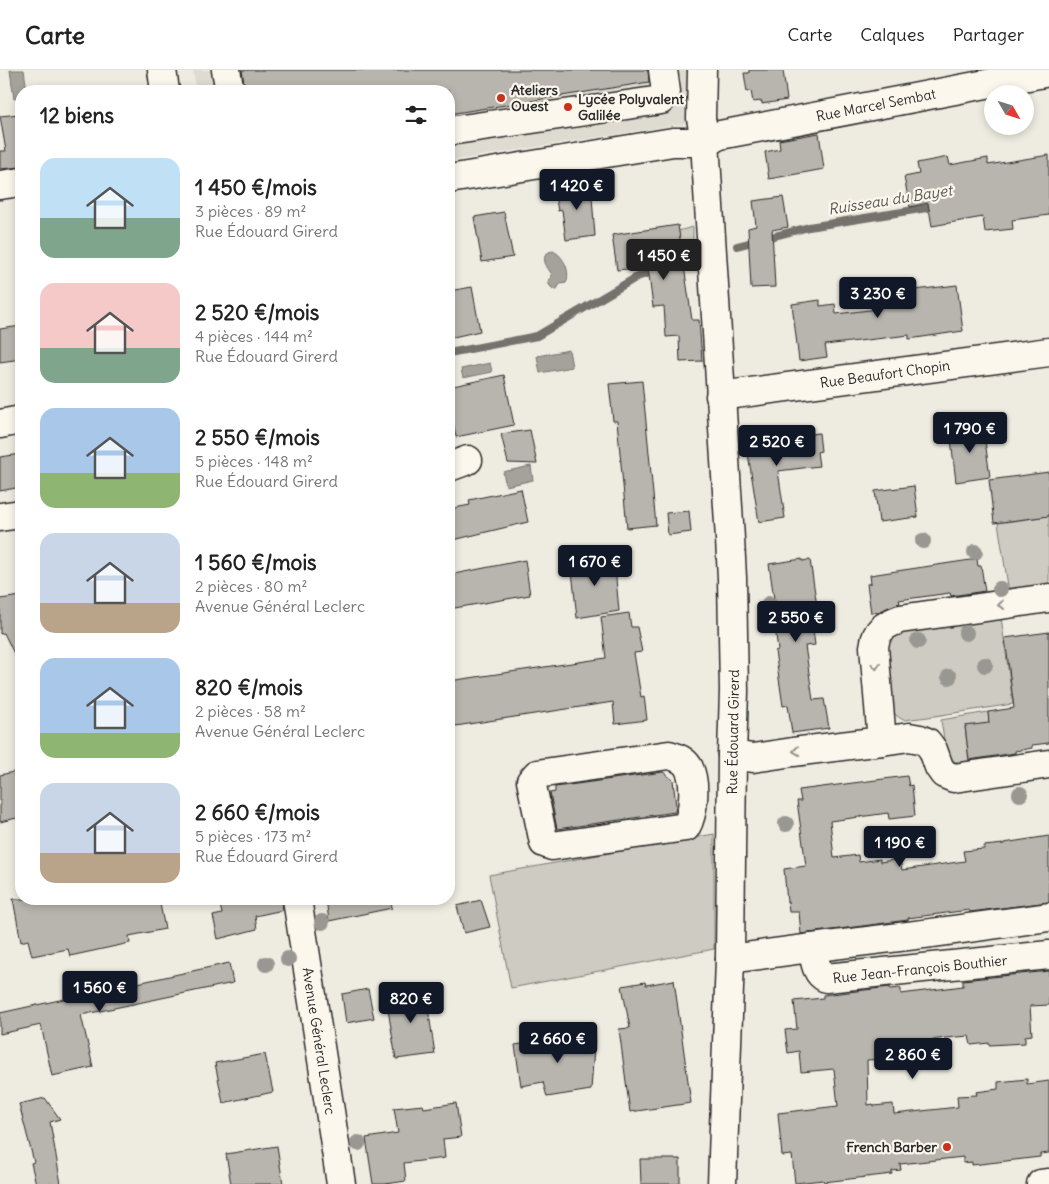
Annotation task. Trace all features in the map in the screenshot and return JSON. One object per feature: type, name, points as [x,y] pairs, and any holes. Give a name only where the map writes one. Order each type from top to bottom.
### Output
[{"type":"street","points":[[162,70],[164,85]]},
{"type":"street","points":[[226,70],[229,85]]},
{"type":"street","points":[[455,130],[661,100],[666,92],[663,70]]},
{"type":"street","name":"Rue Édouard Girerd","points":[[702,70],[701,118],[732,578],[734,691],[730,960],[722,1184]]},
{"type":"street","name":"Rue Marcel Sembat","points":[[455,178],[673,142],[704,142],[720,135],[1049,72]]},
{"type":"street","points":[[0,185],[15,183]]},
{"type":"street","name":"Rue Beaufort Chopin","points":[[720,396],[1049,352]]},
{"type":"street","points":[[0,424],[15,421]]},
{"type":"street","points":[[0,517],[15,515]]},
{"type":"street","points":[[882,741],[874,647],[875,636],[886,624],[900,619],[1049,598]]},
{"type":"street","points":[[732,755],[753,758],[909,737],[927,742],[933,750],[938,767],[944,774],[954,778],[1049,764]]},
{"type":"street","points":[[669,755],[679,758],[689,767],[694,788],[691,818],[686,827],[552,846],[544,843],[531,781],[537,774],[669,755]]},
{"type":"street","points":[[694,788],[732,784]]},
{"type":"street","name":"Avenue Général Leclerc","points":[[298,905],[340,1184]]},
{"type":"street","points":[[730,960],[1049,917]]},
{"type":"street","name":"Rue Jean-François Bouthier","points":[[812,948],[820,976],[826,978],[1049,955]]},
{"type":"street","points":[[1041,1184],[1049,1183]]},
{"type":"shaded area","points":[[10,70],[24,70],[26,85],[15,85],[14,99]]},
{"type":"shaded area","name":"Lycée Polyvalent Galilée","points":[[193,70],[687,70],[688,123],[455,160],[455,85],[195,85]]},
{"type":"shaded area","points":[[693,227],[693,252],[683,256],[678,231]]},
{"type":"shaded area","points":[[553,251],[563,260],[568,274],[566,283],[560,284],[554,290],[548,282],[552,275],[545,264],[545,255]]},
{"type":"shaded area","points":[[569,350],[572,367],[540,373],[537,356]]},
{"type":"shaded area","points":[[490,363],[492,372],[463,378],[461,369]]},
{"type":"shaded area","points":[[531,466],[533,480],[506,486],[503,472]]},
{"type":"shaded area","points":[[1049,516],[1049,586],[1009,592],[998,523]]},
{"type":"shaded area","points":[[1001,617],[1013,704],[903,720],[892,711],[886,645],[890,637],[899,632]]},
{"type":"shaded area","points":[[988,712],[989,723],[965,727],[969,762],[955,762],[946,752],[941,720]]},
{"type":"shaded area","points":[[714,834],[714,949],[511,988],[489,875]]},
{"type":"building","name":"Ateliers Ouest","points":[[242,70],[648,70],[649,82],[455,113],[455,85],[244,85]]},
{"type":"building","points":[[749,70],[783,70],[787,100],[762,104],[762,101],[753,102],[751,91],[747,92],[744,73],[749,73]]},
{"type":"building","points":[[15,114],[15,168],[0,169],[0,151],[6,151],[0,116]]},
{"type":"building","points":[[819,133],[824,169],[769,179],[765,152],[780,149],[779,140]]},
{"type":"building","points":[[1049,155],[1049,215],[1012,220],[1013,229],[985,232],[983,217],[932,226],[928,203],[910,207],[904,177],[919,174],[917,163],[948,157],[950,165],[988,158],[988,165]]},
{"type":"building","points":[[591,184],[595,236],[566,240],[562,210],[558,211],[554,189]]},
{"type":"building","points":[[783,197],[788,227],[772,230],[775,287],[751,288],[748,228],[756,226],[753,201]]},
{"type":"building","points":[[504,212],[513,257],[482,262],[474,217]]},
{"type":"building","points":[[678,225],[692,320],[699,320],[702,361],[680,362],[679,336],[666,337],[664,306],[653,307],[648,267],[617,270],[612,235]]},
{"type":"building","points":[[957,285],[963,331],[909,339],[909,335],[825,345],[827,357],[799,361],[792,304],[820,300],[820,306],[835,304],[836,314],[878,309],[875,289],[898,286],[898,292]]},
{"type":"building","points":[[472,287],[480,331],[455,337],[455,290]]},
{"type":"building","points":[[15,327],[15,360],[0,362],[0,329]]},
{"type":"building","points":[[504,375],[514,425],[456,437],[455,386]]},
{"type":"building","points":[[642,381],[656,525],[627,528],[617,421],[613,421],[609,384]]},
{"type":"building","points":[[983,426],[990,477],[956,482],[950,431]]},
{"type":"building","points":[[530,430],[537,464],[508,463],[501,434]]},
{"type":"building","points":[[777,430],[778,438],[819,433],[821,451],[817,452],[819,466],[778,471],[785,518],[759,522],[745,435]]},
{"type":"building","points":[[15,455],[15,488],[0,491],[0,457]]},
{"type":"building","points":[[1049,472],[1049,516],[994,523],[989,480]]},
{"type":"building","points":[[914,486],[918,517],[879,522],[875,491]]},
{"type":"building","points":[[521,489],[528,522],[455,540],[455,508],[470,505],[469,500]]},
{"type":"building","points":[[689,511],[691,532],[668,535],[666,513]]},
{"type":"building","points":[[614,557],[619,611],[577,618],[571,562]]},
{"type":"building","points":[[802,559],[802,561],[810,560],[818,613],[811,614],[815,645],[805,646],[813,700],[824,699],[829,728],[792,733],[788,705],[783,706],[775,651],[778,650],[774,620],[777,620],[769,564]]},
{"type":"building","points":[[977,559],[978,566],[981,566],[985,591],[951,596],[950,593],[899,600],[900,603],[879,612],[871,613],[867,584],[871,583],[870,575]]},
{"type":"building","points":[[525,560],[530,595],[455,608],[455,574]]},
{"type":"building","points":[[15,597],[15,656],[4,633],[0,634],[0,599]]},
{"type":"building","points":[[629,613],[631,627],[637,627],[642,652],[634,653],[641,697],[644,696],[647,720],[615,724],[613,702],[455,726],[455,680],[606,658],[601,617]]},
{"type":"building","points":[[1049,632],[1049,743],[1032,745],[1032,748],[1015,751],[1015,753],[969,760],[965,726],[989,723],[988,712],[1014,708],[1005,638]]},
{"type":"building","points":[[15,772],[15,818],[0,822],[0,775]]},
{"type":"building","points":[[663,772],[673,780],[675,812],[557,829],[550,793],[555,792],[555,787]]},
{"type":"building","points":[[907,776],[909,786],[912,785],[915,816],[889,819],[888,813],[830,821],[834,858],[858,855],[859,862],[880,859],[880,862],[900,859],[902,870],[965,861],[963,851],[984,849],[984,846],[1049,836],[1049,902],[970,912],[969,910],[801,934],[799,912],[789,912],[784,869],[806,866],[797,801],[801,801],[799,790]]},
{"type":"building","points":[[13,899],[15,899],[15,905],[160,905],[165,929],[129,936],[130,943],[70,956],[68,949],[32,956],[28,940],[21,942]]},
{"type":"building","points":[[481,900],[490,927],[464,933],[457,906]]},
{"type":"building","points":[[220,905],[283,905],[283,910],[255,916],[257,929],[218,939],[213,916],[222,914]]},
{"type":"building","points":[[327,905],[392,905],[392,908],[329,921]]},
{"type":"building","points":[[229,963],[233,983],[81,1015],[93,1067],[52,1076],[41,1025],[0,1034],[0,1013]]},
{"type":"building","points":[[1049,971],[1049,1005],[1030,1006],[1032,1035],[1025,1036],[1025,1043],[971,1045],[969,1036],[946,1038],[906,1044],[907,1055],[867,1060],[868,1105],[893,1104],[894,1114],[958,1107],[957,1096],[977,1095],[976,1092],[998,1089],[998,1082],[1027,1079],[1027,1084],[1049,1081],[1049,1153],[1040,1154],[1040,1157],[972,1165],[972,1162],[963,1163],[963,1157],[900,1164],[901,1170],[892,1171],[892,1174],[824,1182],[823,1180],[795,1183],[792,1155],[782,1156],[778,1113],[838,1106],[834,1069],[801,1072],[799,1051],[788,1053],[785,1030],[797,1029],[794,1001],[823,998],[823,995],[890,987],[890,989],[901,988],[901,994],[963,986],[963,980]]},
{"type":"building","points":[[674,980],[691,1103],[630,1112],[619,1029],[630,1028],[622,986],[645,982],[646,985]]},
{"type":"building","points":[[425,988],[435,1054],[396,1059],[386,997]]},
{"type":"building","points":[[368,989],[374,1018],[346,1023],[342,994]]},
{"type":"building","points":[[595,1033],[591,1090],[547,1097],[543,1082],[521,1086],[515,1045]]},
{"type":"building","points":[[265,1054],[273,1092],[223,1103],[215,1063]]},
{"type":"building","points":[[45,1098],[60,1119],[50,1122],[61,1184],[36,1184],[31,1163],[34,1162],[19,1104]]},
{"type":"building","points":[[456,1103],[461,1137],[443,1139],[445,1158],[404,1163],[406,1181],[373,1184],[366,1138],[398,1133],[394,1108],[423,1105],[424,1108]]},
{"type":"building","points":[[277,1146],[283,1184],[231,1184],[226,1154]]},
{"type":"building","points":[[640,1159],[680,1159],[680,1184],[641,1184]]},
{"type":"waterway","name":"Ruisseau du Bayet","points":[[737,246],[809,227],[939,206]]},
{"type":"waterway","name":"Ruisseau du Bayet","points":[[455,352],[537,336],[637,277],[658,270]]},
{"type":"place","name":"Ateliers Ouest","points":[[501,98]]},
{"type":"place","name":"Lycée Polyvalent Galilée","points":[[568,107]]},
{"type":"place","name":"French Barber","points":[[947,1147]]}]
